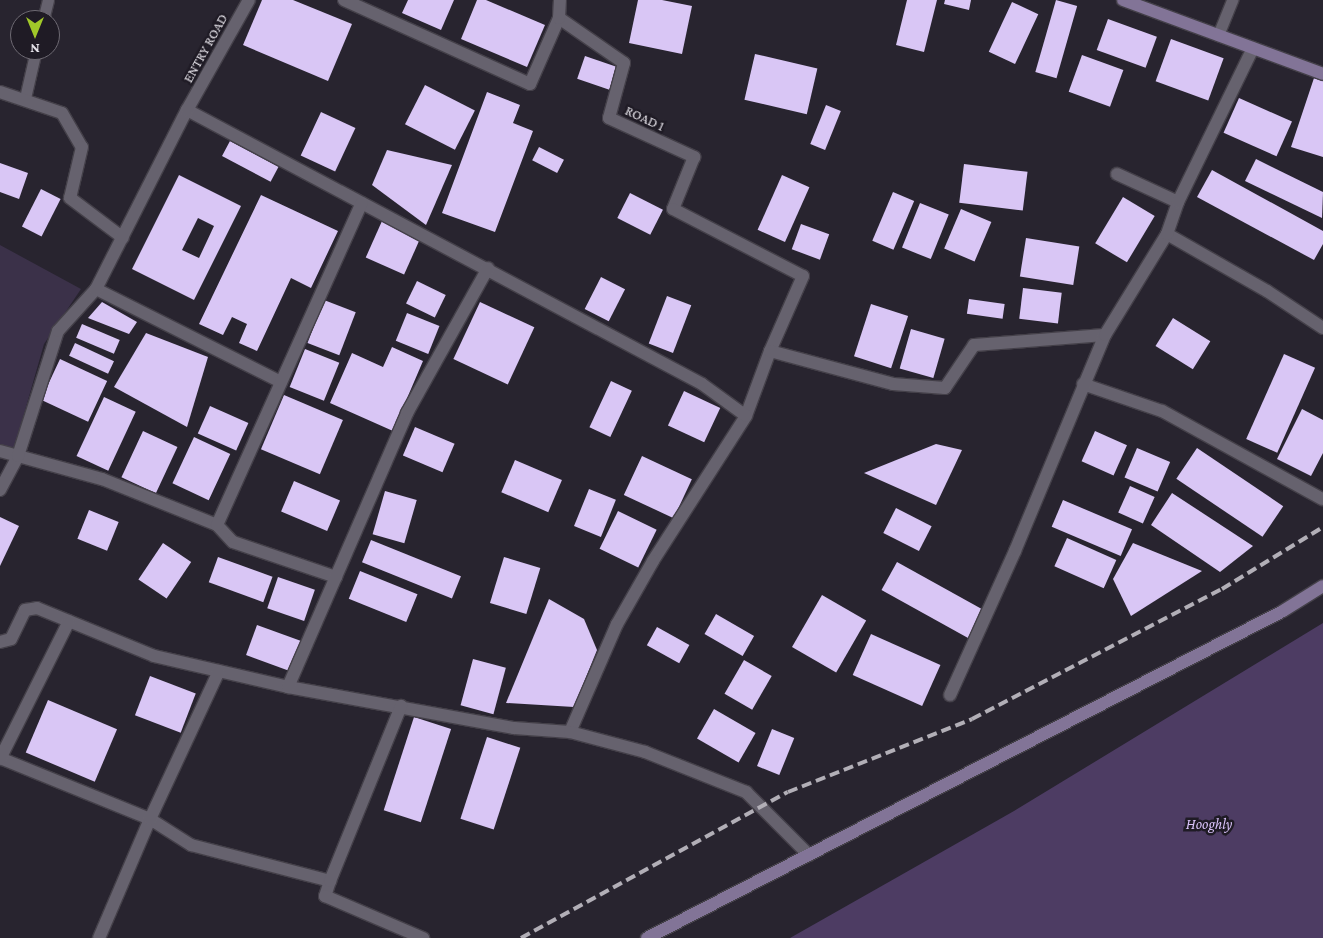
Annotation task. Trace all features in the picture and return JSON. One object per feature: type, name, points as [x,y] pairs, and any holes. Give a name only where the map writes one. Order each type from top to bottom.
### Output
[{"type":"main road","points":[[1123,0],[1323,74]]},
{"type":"main road","points":[[647,938],[1282,611],[1323,586]]},
{"type":"street","name":"ENTRY ROAD","points":[[0,490],[18,456],[58,331],[96,289],[187,110],[249,0]]},
{"type":"street","points":[[344,0],[530,84],[559,18],[560,0]]},
{"type":"street","name":"ROAD 1","points":[[559,18],[624,62],[609,118],[694,157],[673,208],[803,276],[770,351],[746,416],[653,561],[617,624],[570,732]]},
{"type":"street","points":[[950,695],[1016,552],[1105,335],[1167,234],[1178,202],[1253,48]]},
{"type":"street","points":[[0,92],[25,98],[62,114],[82,147],[70,198],[123,238]]},
{"type":"street","points":[[187,110],[488,268],[702,384],[746,416]]},
{"type":"street","points":[[1117,174],[1178,202]]},
{"type":"street","points":[[217,525],[362,203]]},
{"type":"street","points":[[1167,234],[1267,291],[1323,328]]},
{"type":"street","points":[[288,687],[407,413],[488,268]]},
{"type":"street","points":[[96,289],[281,382]]},
{"type":"street","points":[[770,351],[893,384],[945,388],[974,345],[1105,335]]},
{"type":"street","points":[[1084,384],[1162,412],[1322,499]]},
{"type":"street","points":[[0,451],[102,479],[217,525],[233,542],[336,577]]},
{"type":"street","points":[[0,642],[11,639],[25,610],[30,606],[154,656],[288,687],[514,728],[570,732],[645,752],[746,792],[809,855]]},
{"type":"street","points":[[69,621],[0,759],[150,819],[191,845],[330,880]]},
{"type":"street","points":[[98,938],[150,819],[219,671]]},
{"type":"street","points":[[401,706],[325,896],[423,938]]},
{"type":"lane","points":[[1218,35],[1232,0]]},
{"type":"lane","points":[[25,98],[34,60]]},
{"type":"shaded area","points":[[0,245],[81,289],[44,344],[14,449],[0,444]]},
{"type":"water","name":"Hooghly","points":[[1323,623],[1323,938],[790,938],[1014,811]]},
{"type":"building","points":[[262,0],[293,0],[352,24],[328,81],[243,45]]},
{"type":"building","points":[[408,0],[454,0],[441,30],[402,13]]},
{"type":"building","points":[[477,0],[486,0],[545,25],[527,67],[461,39]]},
{"type":"building","points":[[638,0],[662,0],[692,6],[682,54],[629,43]]},
{"type":"building","points":[[907,0],[937,0],[924,52],[896,45]]},
{"type":"building","points":[[945,0],[971,0],[969,10],[944,4]]},
{"type":"building","points":[[1056,0],[1077,6],[1056,78],[1035,72]]},
{"type":"building","points":[[1012,2],[1038,14],[1015,64],[989,52]]},
{"type":"building","points":[[1108,19],[1157,37],[1146,68],[1097,50]]},
{"type":"building","points":[[1171,39],[1224,58],[1208,100],[1156,81]]},
{"type":"building","points":[[755,54],[817,68],[807,114],[744,100]]},
{"type":"building","points":[[1082,55],[1123,70],[1110,107],[1069,92]]},
{"type":"building","points":[[585,56],[617,67],[609,90],[577,79]]},
{"type":"building","points":[[1314,78],[1323,81],[1323,157],[1291,147]]},
{"type":"building","points":[[425,85],[475,110],[455,150],[405,124]]},
{"type":"building","points":[[487,92],[520,105],[513,123],[533,131],[495,232],[442,213]]},
{"type":"building","points":[[1239,98],[1292,122],[1277,156],[1224,133]]},
{"type":"building","points":[[826,105],[841,111],[825,150],[810,144]]},
{"type":"building","points":[[321,112],[355,128],[335,172],[301,156]]},
{"type":"building","points":[[230,141],[279,167],[271,182],[222,156]]},
{"type":"building","points":[[539,147],[564,160],[557,173],[532,160]]},
{"type":"building","points":[[387,150],[452,165],[426,225],[372,185]]},
{"type":"building","points":[[1256,159],[1323,192],[1322,218],[1245,181]]},
{"type":"building","points":[[0,163],[28,173],[19,199],[0,192]]},
{"type":"building","points":[[964,164],[1028,172],[1023,211],[959,203]]},
{"type":"building","points":[[1212,170],[1323,231],[1323,244],[1314,260],[1197,197]]},
{"type":"building","points":[[179,175],[241,206],[194,300],[132,269]],"holes":[[[198,218],[214,226],[199,258],[182,250]]]},
{"type":"building","points":[[782,175],[809,187],[785,242],[758,230]]},
{"type":"building","points":[[41,189],[61,199],[42,236],[22,226]]},
{"type":"building","points":[[893,192],[914,201],[893,250],[872,241]]},
{"type":"building","points":[[630,193],[663,210],[650,235],[617,218]]},
{"type":"building","points":[[261,195],[338,231],[311,288],[291,278],[257,351],[239,343],[247,324],[232,317],[223,335],[199,324]]},
{"type":"building","points":[[1123,197],[1155,216],[1127,262],[1095,243]]},
{"type":"building","points":[[920,203],[949,215],[931,259],[902,248]]},
{"type":"building","points":[[961,209],[991,222],[975,261],[944,249]]},
{"type":"building","points":[[382,221],[420,238],[404,275],[366,258]]},
{"type":"building","points":[[801,224],[829,234],[820,260],[792,249]]},
{"type":"building","points":[[1026,238],[1079,246],[1073,285],[1020,277]]},
{"type":"building","points":[[601,277],[625,289],[609,321],[585,309]]},
{"type":"building","points":[[417,281],[446,295],[435,317],[406,303]]},
{"type":"building","points":[[1023,288],[1062,293],[1058,324],[1019,319]]},
{"type":"building","points":[[667,296],[691,305],[673,353],[649,344]]},
{"type":"building","points":[[969,299],[1005,304],[1003,319],[967,314]]},
{"type":"building","points":[[324,300],[356,312],[339,355],[308,343]]},
{"type":"building","points":[[102,302],[137,322],[129,334],[88,318]]},
{"type":"building","points":[[480,302],[534,327],[508,384],[453,359]]},
{"type":"building","points":[[871,304],[908,316],[891,368],[854,356]]},
{"type":"building","points":[[407,313],[439,326],[428,354],[396,341]]},
{"type":"building","points":[[1173,318],[1210,341],[1193,369],[1156,346]]},
{"type":"building","points":[[82,324],[120,340],[114,354],[76,338]]},
{"type":"building","points":[[911,329],[945,339],[933,378],[900,368]]},
{"type":"building","points":[[146,333],[208,357],[187,427],[114,387]]},
{"type":"building","points":[[75,343],[114,361],[108,374],[69,356]]},
{"type":"building","points":[[392,347],[423,361],[393,431],[330,403],[352,353],[383,367]]},
{"type":"building","points":[[305,349],[339,363],[324,401],[290,387]]},
{"type":"building","points":[[1284,354],[1315,368],[1277,453],[1246,439]]},
{"type":"building","points":[[60,359],[107,381],[88,422],[41,400]]},
{"type":"building","points":[[611,381],[632,391],[610,437],[589,427]]},
{"type":"building","points":[[684,391],[720,408],[704,442],[668,425]]},
{"type":"building","points":[[284,395],[343,420],[320,474],[261,449]]},
{"type":"building","points":[[104,397],[136,412],[108,471],[77,456]]},
{"type":"building","points":[[210,406],[248,423],[236,450],[198,433]]},
{"type":"building","points":[[1302,409],[1323,420],[1323,453],[1311,476],[1277,459]]},
{"type":"building","points":[[415,427],[455,444],[442,472],[403,456]]},
{"type":"building","points":[[143,431],[177,447],[156,493],[121,477]]},
{"type":"building","points":[[1095,431],[1127,445],[1114,475],[1082,461]]},
{"type":"building","points":[[194,437],[230,454],[209,500],[172,483]]},
{"type":"building","points":[[936,444],[962,450],[936,505],[864,473]]},
{"type":"building","points":[[1137,448],[1170,462],[1158,492],[1124,477]]},
{"type":"building","points":[[1197,448],[1283,506],[1263,537],[1176,479]]},
{"type":"building","points":[[642,456],[692,479],[674,518],[624,495]]},
{"type":"building","points":[[515,460],[562,480],[548,512],[501,492]]},
{"type":"building","points":[[294,481],[340,501],[327,531],[281,511]]},
{"type":"building","points":[[1130,486],[1155,497],[1143,523],[1118,512]]},
{"type":"building","points":[[589,489],[616,500],[601,537],[574,526]]},
{"type":"building","points":[[385,491],[417,500],[404,543],[373,534]]},
{"type":"building","points":[[1172,493],[1253,546],[1220,572],[1151,525]]},
{"type":"building","points":[[1063,500],[1132,529],[1121,556],[1052,527]]},
{"type":"building","points":[[896,508],[932,526],[919,551],[883,533]]},
{"type":"building","points":[[89,510],[119,522],[107,551],[77,539]]},
{"type":"building","points":[[618,511],[657,530],[638,568],[600,549]]},
{"type":"building","points":[[0,517],[19,526],[0,566]]},
{"type":"building","points":[[1067,538],[1116,560],[1104,588],[1054,566]]},
{"type":"building","points":[[371,540],[461,576],[452,599],[362,562]]},
{"type":"building","points":[[163,543],[191,562],[167,598],[138,579]]},
{"type":"building","points":[[1133,543],[1202,571],[1131,616],[1113,579]]},
{"type":"building","points":[[218,557],[273,577],[263,602],[209,582]]},
{"type":"building","points":[[504,557],[540,568],[526,614],[490,603]]},
{"type":"building","points":[[897,562],[984,610],[969,638],[881,590]]},
{"type":"building","points":[[360,571],[417,594],[406,622],[349,599]]},
{"type":"building","points":[[278,577],[315,590],[304,621],[267,608]]},
{"type":"building","points":[[822,595],[866,620],[836,672],[792,647]]},
{"type":"building","points":[[549,599],[584,619],[597,650],[574,707],[506,703]]},
{"type":"building","points":[[716,614],[754,636],[743,656],[704,634]]},
{"type":"building","points":[[257,625],[301,641],[290,671],[246,655]]},
{"type":"building","points":[[657,627],[689,645],[679,663],[647,645]]},
{"type":"building","points":[[871,634],[940,665],[922,706],[853,675]]},
{"type":"building","points":[[473,659],[506,668],[493,714],[461,705]]},
{"type":"building","points":[[744,660],[772,676],[752,710],[724,694]]},
{"type":"building","points":[[150,676],[196,694],[181,733],[135,715]]},
{"type":"building","points":[[48,700],[117,729],[95,782],[26,752]]},
{"type":"building","points":[[714,709],[756,733],[739,762],[697,738]]},
{"type":"building","points":[[414,717],[451,729],[421,822],[384,810]]},
{"type":"building","points":[[772,729],[794,738],[779,775],[757,766]]},
{"type":"building","points":[[487,737],[520,748],[494,830],[460,819]]},
{"type":"railway","points":[[521,938],[788,792],[972,719],[1222,589],[1323,527]]}]
